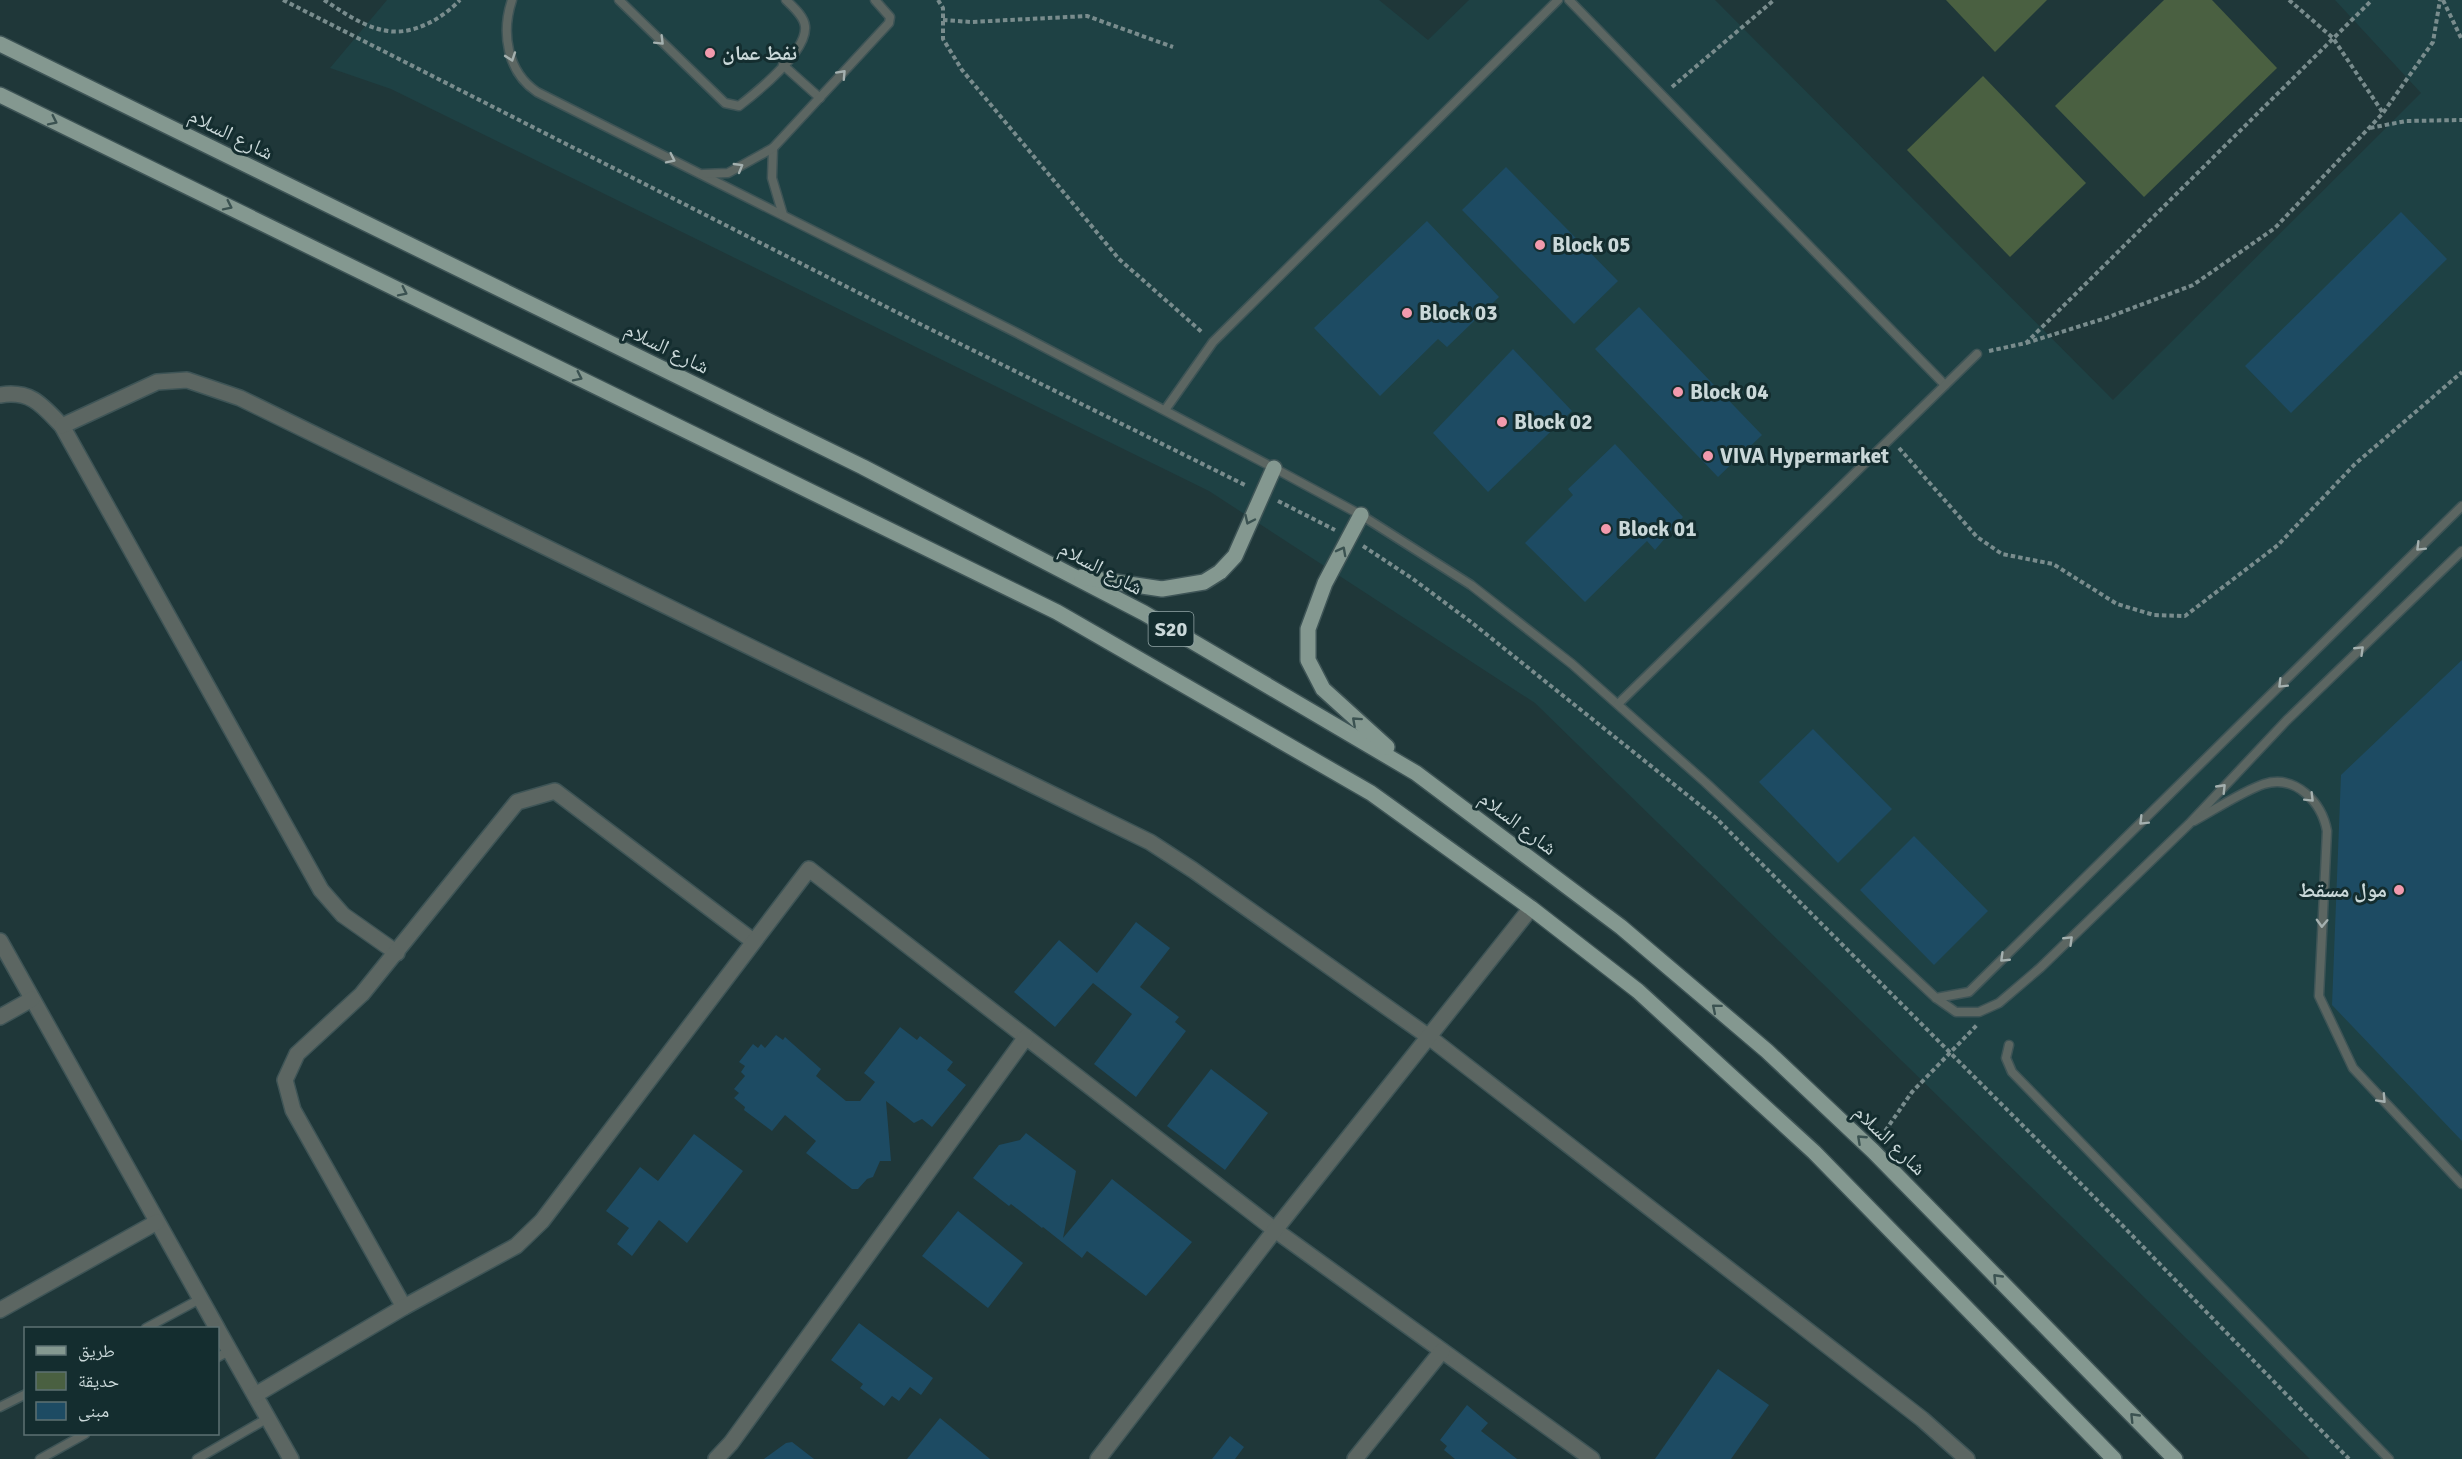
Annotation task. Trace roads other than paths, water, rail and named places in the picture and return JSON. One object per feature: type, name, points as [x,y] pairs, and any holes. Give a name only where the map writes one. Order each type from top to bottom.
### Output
[{"type":"main road","name":"شارع السلام","points":[[0,44],[863,467],[1144,613],[1416,773],[1621,927],[1767,1051],[1873,1151],[2175,1459]]},
{"type":"main road","name":"S20","points":[[0,95],[1057,612],[1371,793],[1531,908],[1638,991],[1814,1152],[2114,1459]]},
{"type":"main road","points":[[1068,574],[1162,589],[1204,582],[1220,572],[1234,556],[1274,468]]},
{"type":"main road","points":[[1361,515],[1325,584],[1308,629],[1308,660],[1323,689],[1416,773]]},
{"type":"street","points":[[62,426],[157,382],[186,380],[240,398],[1150,842],[1429,1037],[1922,1419],[1967,1459]]},
{"type":"street","points":[[0,395],[15,392],[39,401],[62,426],[321,890],[343,915],[397,953]]},
{"type":"street","points":[[404,1307],[293,1110],[285,1080],[297,1054],[362,994],[517,802],[555,791],[753,941]]},
{"type":"street","points":[[255,1395],[404,1307],[516,1246],[542,1221],[809,869],[1275,1230],[1592,1459]]},
{"type":"street","points":[[1098,1459],[1275,1230],[1531,908]]},
{"type":"street","points":[[0,941],[216,1327]]},
{"type":"street","points":[[0,1017],[32,999]]},
{"type":"street","points":[[716,1459],[731,1443],[1026,1037]]},
{"type":"street","points":[[0,1310],[157,1222]]},
{"type":"street","points":[[219,1337],[223,1354],[255,1395],[291,1459]]},
{"type":"street","points":[[1355,1459],[1442,1351]]},
{"type":"lane","points":[[512,0],[506,43],[515,71],[525,85],[537,93],[702,174],[1165,410],[1361,515],[1471,585],[1572,664],[1618,704],[1936,998],[1956,1012],[1979,1012],[1999,1003],[2040,968],[2188,824],[2287,720],[2462,551]]},
{"type":"lane","points":[[619,0],[724,103],[739,106],[758,91],[804,41],[805,24],[786,0]]},
{"type":"lane","points":[[702,174],[729,173],[773,148],[889,23],[890,17],[886,10],[875,0]]},
{"type":"lane","points":[[1165,410],[1213,342],[1558,0]]},
{"type":"lane","points":[[1569,0],[1945,386]]},
{"type":"lane","points":[[783,66],[820,98]]},
{"type":"lane","points":[[773,148],[772,178],[783,215]]},
{"type":"lane","points":[[1618,704],[1977,354]]},
{"type":"lane","points":[[1936,998],[1969,992],[2462,506]]},
{"type":"lane","points":[[2188,824],[2265,784],[2295,786],[2316,803],[2324,819],[2326,831],[2319,996],[2353,1068],[2462,1184]]},
{"type":"lane","points":[[2009,1045],[2006,1058],[2012,1072],[2389,1459]]},
{"type":"lane","points":[[150,1327],[200,1299]]},
{"type":"lane","points":[[0,1407],[24,1395]]},
{"type":"lane","points":[[197,1459],[268,1418]]},
{"type":"lane","points":[[40,1459],[83,1435]]},
{"type":"place","name":"نفط عمان","points":[[710,53]]},
{"type":"place","name":"Block 05","points":[[1540,245]]},
{"type":"place","name":"Block 03","points":[[1407,313]]},
{"type":"place","name":"Block 04","points":[[1678,392]]},
{"type":"place","name":"Block 02","points":[[1502,422]]},
{"type":"place","name":"VIVA Hypermarket","points":[[1708,456]]},
{"type":"place","name":"Block 01","points":[[1606,529]]},
{"type":"place","name":"مول مسقط","points":[[2399,890]]}]
